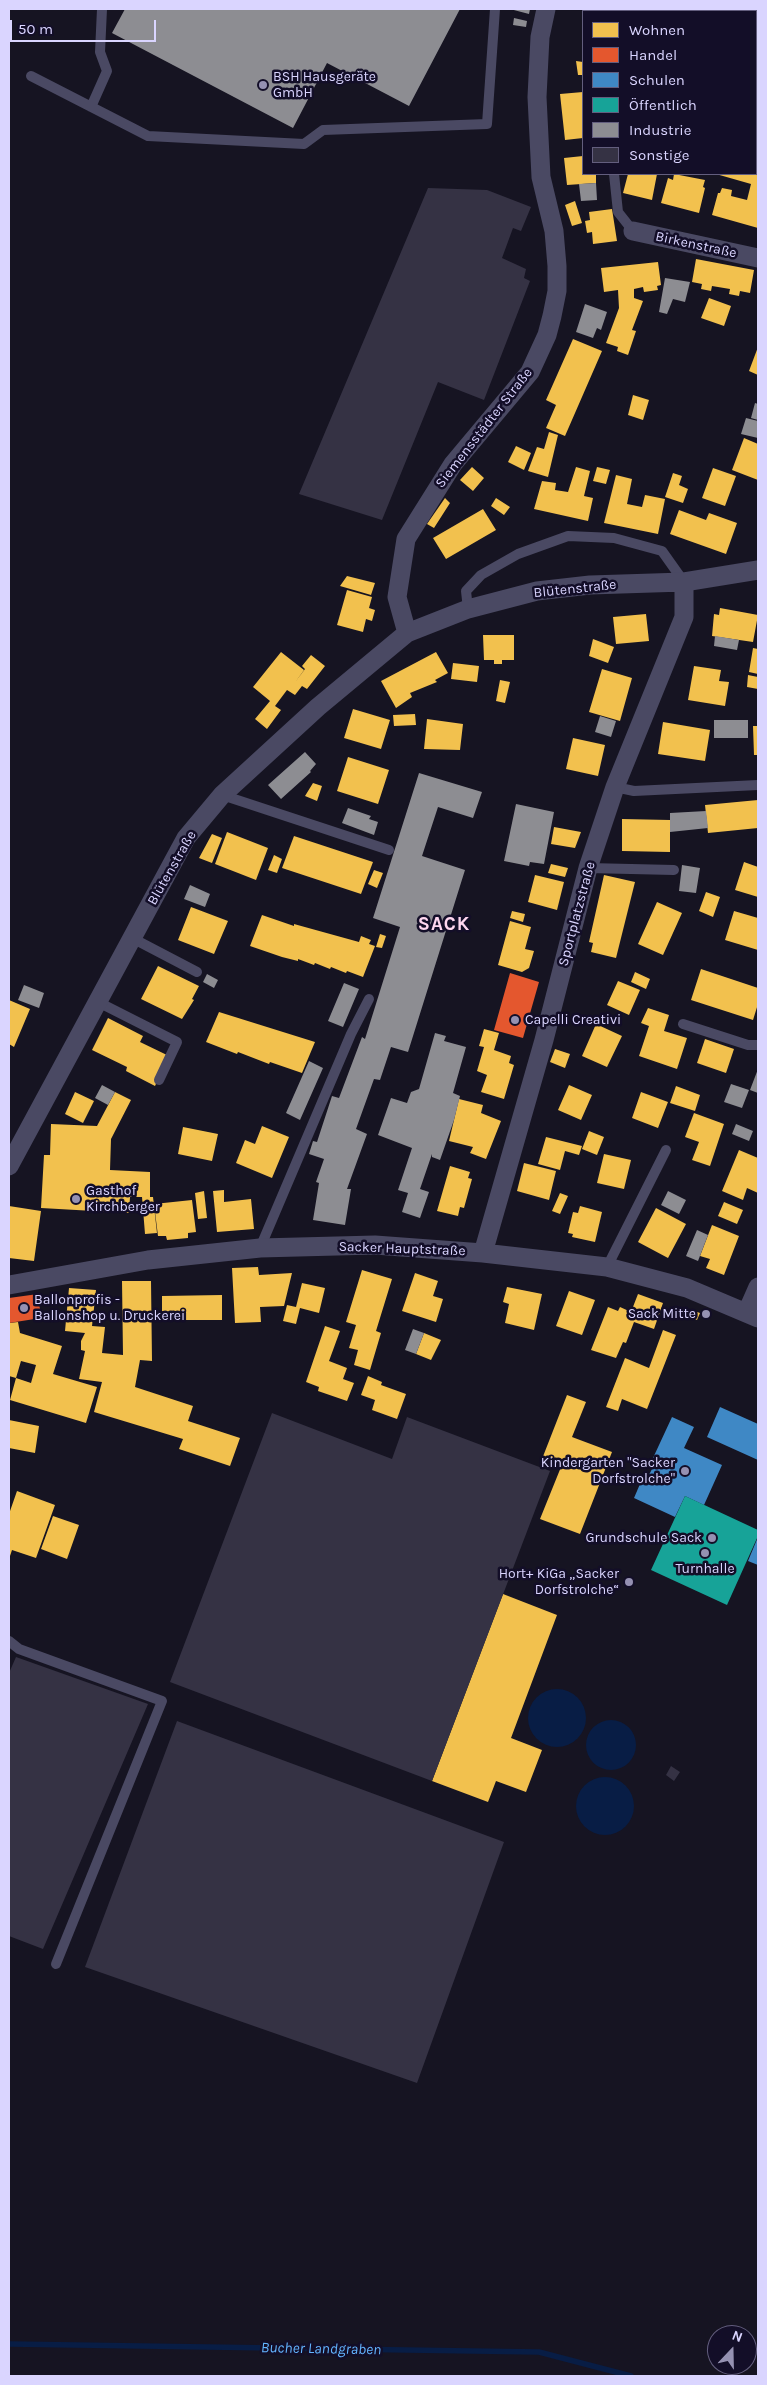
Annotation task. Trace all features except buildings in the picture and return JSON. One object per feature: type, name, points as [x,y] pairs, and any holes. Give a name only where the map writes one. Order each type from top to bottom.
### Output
[{"type":"street","name":"Siemensstädter Straße","points":[[407,633],[397,597],[406,539],[453,464],[530,372],[547,335],[552,316],[557,292],[557,266],[554,231],[541,177],[536,98],[540,38],[546,9]]},
{"type":"street","name":"Birkenstraße","points":[[633,231],[758,258]]},
{"type":"street","name":"Blütenstraße","points":[[9,1166],[186,838],[222,795],[318,707],[407,633],[468,609],[537,591],[590,585],[684,582],[758,570]]},
{"type":"street","name":"Sportplatzstraße","points":[[483,1253],[544,1040],[588,868],[614,787],[684,617],[684,582]]},
{"type":"street","name":"Sacker Hauptstraße","points":[[9,1285],[148,1260],[260,1248],[376,1245],[483,1253],[607,1267],[687,1288],[753,1315]]},
{"type":"street","points":[[753,1315],[758,1287]]},
{"type":"lane","points":[[91,107],[107,71],[100,52],[102,9]]},
{"type":"lane","points":[[31,76],[148,136],[304,144],[323,130],[487,124],[495,9]]},
{"type":"lane","points":[[614,175],[618,212],[633,231]]},
{"type":"lane","points":[[468,609],[466,592],[481,575],[518,554],[568,536],[614,538],[662,551],[684,582]]},
{"type":"lane","points":[[614,787],[634,791],[758,785]]},
{"type":"lane","points":[[222,795],[389,850]]},
{"type":"lane","points":[[588,868],[674,870]]},
{"type":"lane","points":[[132,938],[197,972]]},
{"type":"lane","points":[[260,1248],[351,1034],[369,999]]},
{"type":"lane","points":[[98,1002],[177,1042],[159,1080]]},
{"type":"lane","points":[[683,1024],[748,1046],[758,1045]]},
{"type":"lane","points":[[607,1267],[666,1150]]},
{"type":"lane","points":[[9,1641],[19,1649],[162,1701],[56,1964]]},
{"type":"water","points":[[557,1689],[573,1694],[581,1702],[586,1718],[581,1734],[573,1742],[557,1747],[541,1742],[533,1734],[528,1718],[533,1702],[541,1694]]},
{"type":"water","points":[[611,1720],[629,1727],[636,1745],[629,1763],[611,1770],[593,1763],[586,1745],[593,1727]]},
{"type":"water","points":[[605,1777],[621,1782],[629,1790],[634,1806],[629,1822],[621,1830],[605,1835],[589,1830],[581,1822],[576,1806],[581,1790],[589,1782]]},
{"type":"waterway","name":"Bucher Landgraben","points":[[9,2344],[539,2352],[631,2376]]},
{"type":"place","name":"BSH Hausgeräte GmbH","points":[[263,85]]},
{"type":"place","name":"Capelli Creativi","points":[[515,1020]]},
{"type":"place","name":"Gasthof Kirchberger","points":[[76,1199]]},
{"type":"place","name":"Ballonprofis - Ballonshop u. Druckerei","points":[[24,1308]]},
{"type":"place","name":"Sack Mitte","points":[[706,1314]]},
{"type":"place","name":"Kindergarten \"Sacker Dorfstrolche\"","points":[[685,1471]]},
{"type":"place","name":"Grundschule Sack","points":[[712,1538]]},
{"type":"place","name":"Turnhalle","points":[[705,1553]]},
{"type":"place","name":"Hort+ KiGa „Sacker Dorfstrolche“","points":[[629,1582]]},
{"type":"district","name":"SACK","points":[[444,925]]}]
